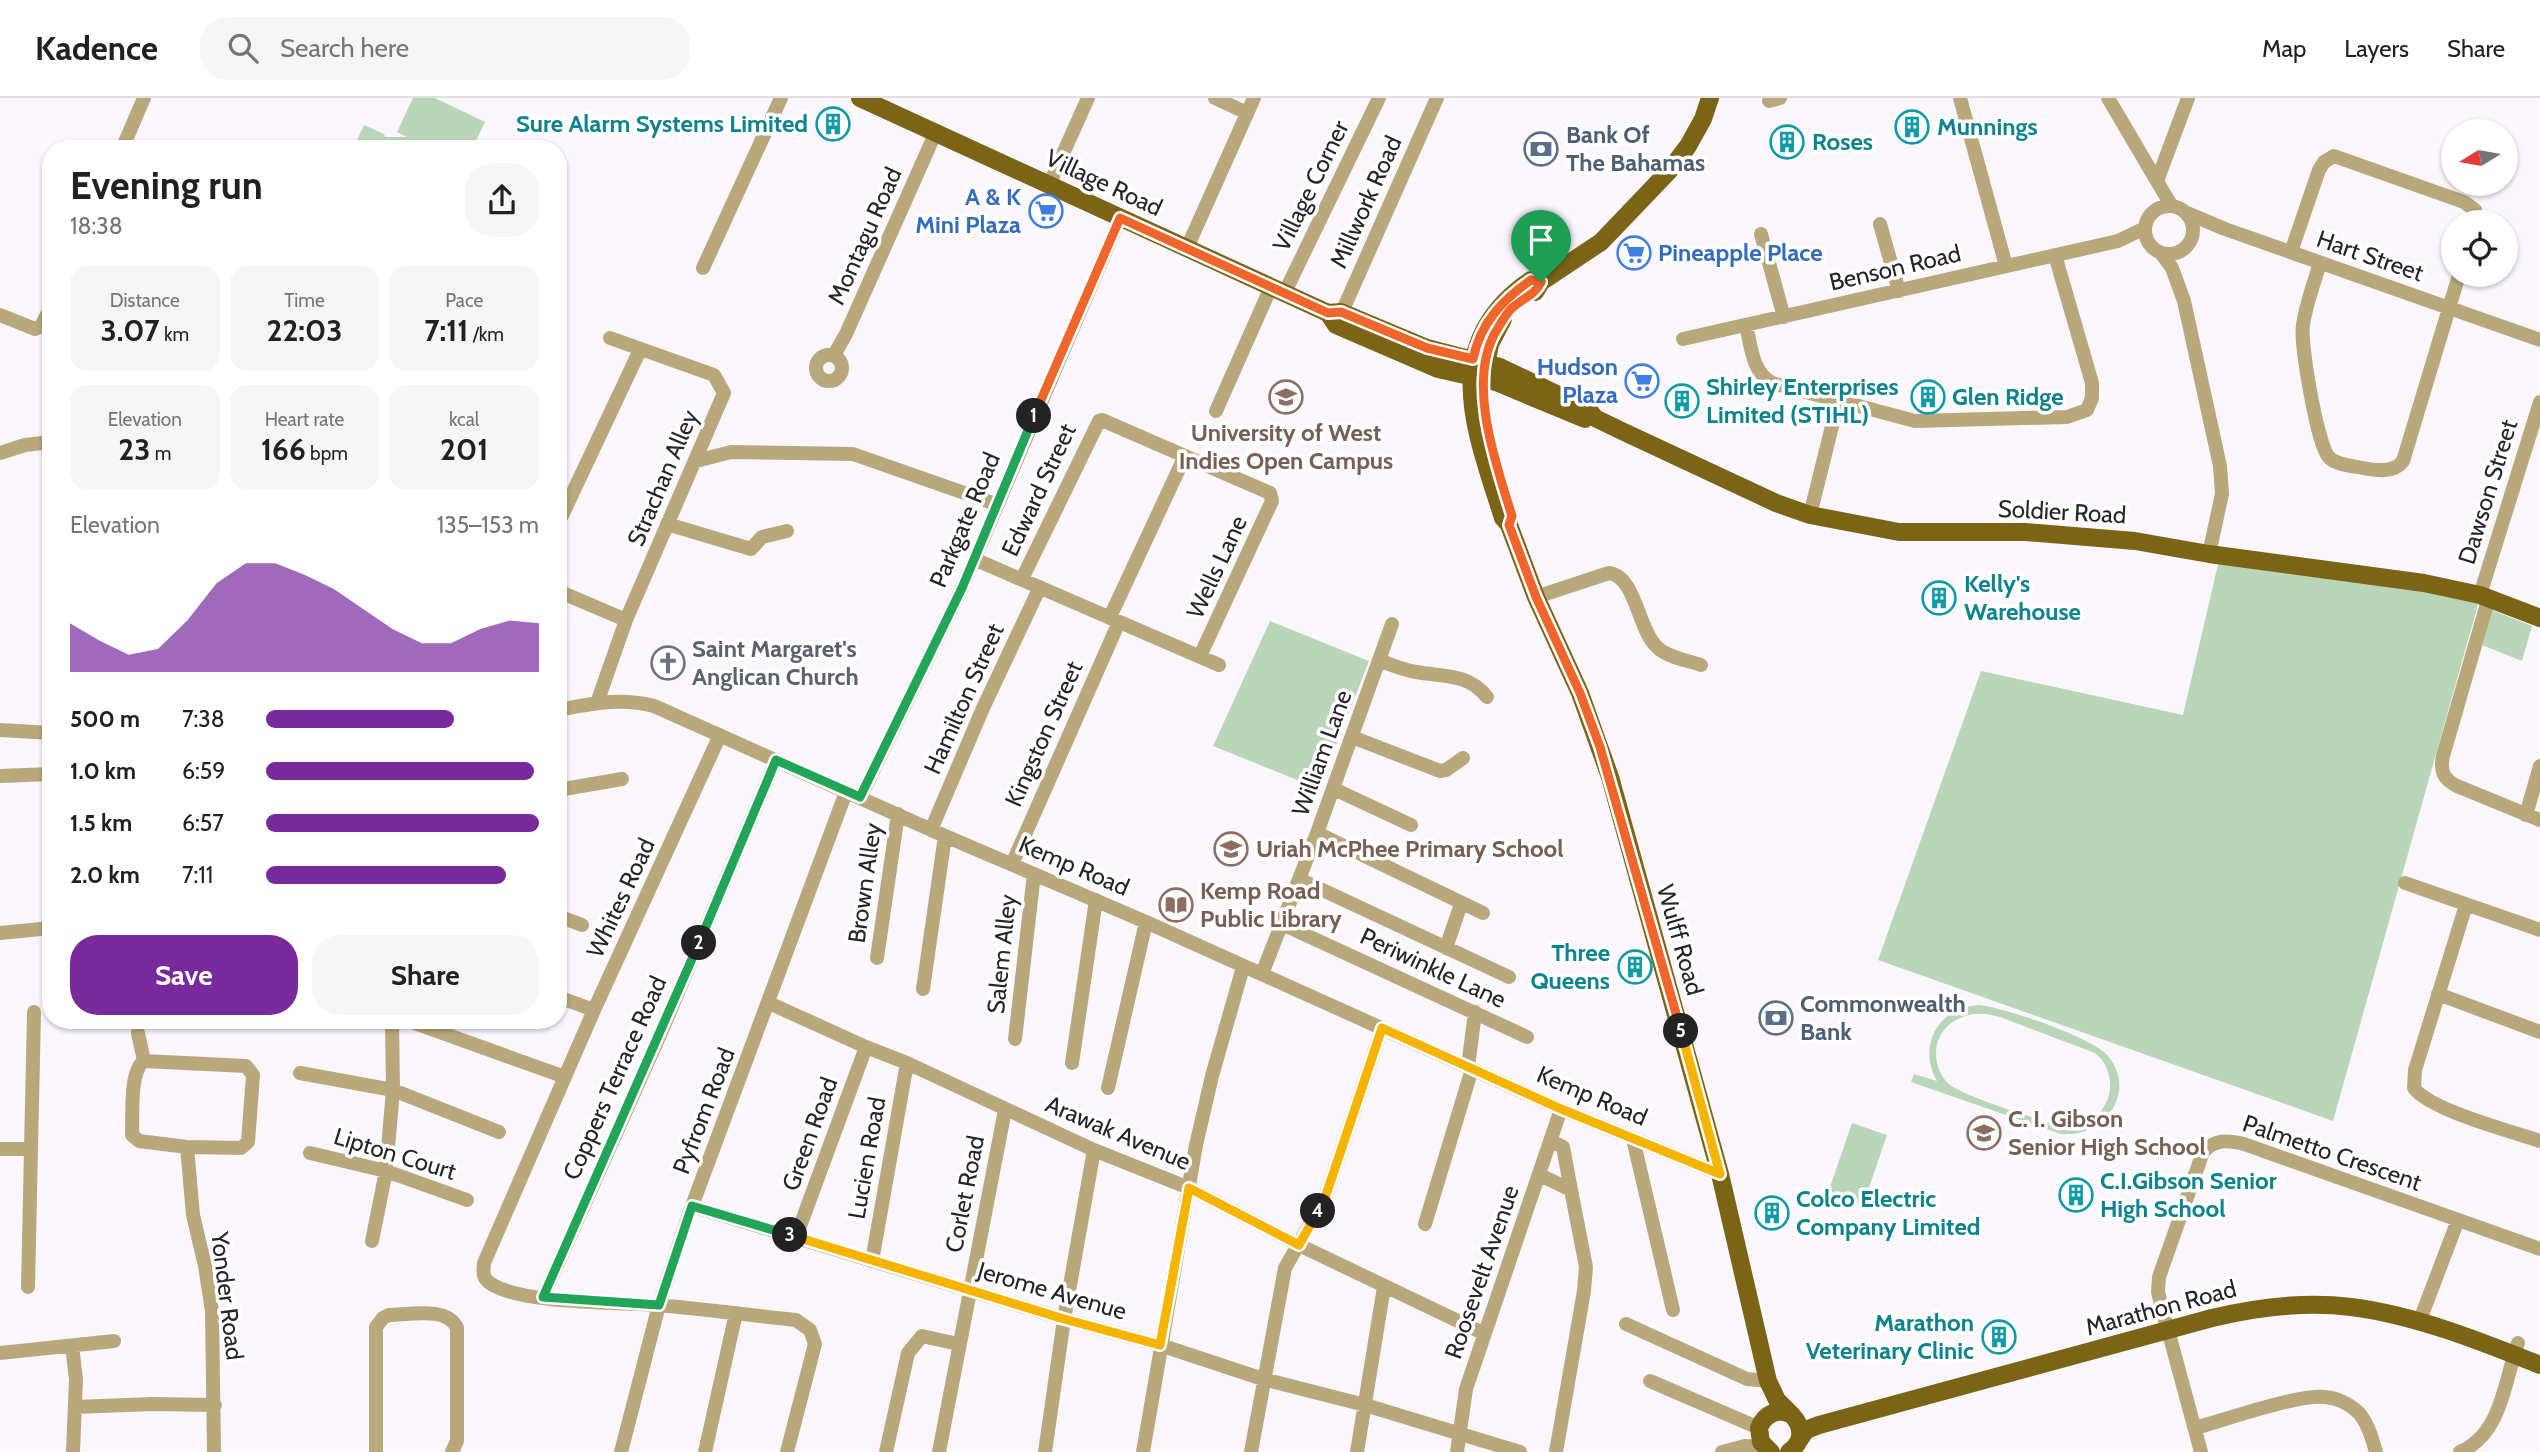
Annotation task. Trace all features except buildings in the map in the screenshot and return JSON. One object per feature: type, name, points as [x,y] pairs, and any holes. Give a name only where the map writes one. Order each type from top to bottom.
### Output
[{"type":"main road","name":"Village Road","points":[[860,98],[1335,317],[1438,369],[1479,369]]},
{"type":"main road","points":[[1479,369],[1482,332],[1504,300],[1531,280],[1541,282],[1601,242],[1670,171],[1703,119],[1710,98]]},
{"type":"main road","name":"Soldier Road","points":[[1479,369],[1584,419],[1595,418],[1776,503],[1810,515],[1899,532],[2074,535],[2135,541],[2209,554],[2424,583],[2484,596],[2540,618]]},
{"type":"main road","name":"Wulff Road","points":[[1479,369],[1474,410],[1503,517],[1509,525],[1536,597],[1580,693],[1610,778],[1720,1174],[1768,1381],[1777,1400],[1794,1417]]},
{"type":"main road","name":"Marathon Road","points":[[1795,1446],[1806,1430],[1819,1425],[2167,1327],[2245,1302],[2283,1296],[2360,1299],[2423,1312],[2516,1349],[2540,1364]]},
{"type":"main road","name":"Marathon Road","points":[[1765,1440],[1773,1412],[1786,1412],[1805,1420],[1822,1417],[2167,1327],[2249,1309],[2289,1305],[2335,1306],[2401,1318],[2516,1349],[2540,1352]]},
{"type":"main road","name":"Wulff Road","points":[[1765,1440],[1768,1381]]},
{"type":"main road","points":[[1794,1417],[1800,1425],[1795,1446]]},
{"type":"street","points":[[125,140],[144,98]]},
{"type":"street","points":[[703,268],[781,98]]},
{"type":"street","points":[[1049,185],[1088,98]]},
{"type":"street","points":[[1215,98],[1247,113]]},
{"type":"street","points":[[1187,248],[1254,98]]},
{"type":"street","name":"Village Corner","points":[[1216,411],[1379,98]]},
{"type":"street","name":"Millwork Road","points":[[1335,317],[1437,98]]},
{"type":"street","points":[[1960,98],[2006,266]]},
{"type":"street","points":[[2108,98],[2171,205],[2187,213],[2193,229],[2182,268],[2184,301]]},
{"type":"street","points":[[2156,209],[2158,183],[2188,98]]},
{"type":"street","name":"Montagu Road","points":[[834,355],[846,334],[934,134]]},
{"type":"street","points":[[2291,252],[2319,170],[2324,162],[2334,156],[2464,202],[2474,210]]},
{"type":"street","points":[[2171,205],[2156,209],[2146,221],[2145,228],[2149,243],[2172,268],[2184,301],[2220,466],[2222,494],[2209,554]]},
{"type":"street","name":"Hart Street","points":[[2187,213],[2225,229],[2540,340]]},
{"type":"street","name":"Parkgate Road","points":[[853,795],[962,588],[1120,218]]},
{"type":"street","points":[[1880,224],[1899,290]]},
{"type":"street","points":[[2118,241],[2145,228]]},
{"type":"street","points":[[2161,253],[2177,253],[2213,231],[2225,229]]},
{"type":"street","points":[[1760,234],[1784,317]]},
{"type":"street","points":[[2118,241],[2149,243]]},
{"type":"street","name":"Benson Road","points":[[1683,340],[2118,241]]},
{"type":"street","points":[[1746,325],[1757,368],[1766,380],[1900,419],[1930,422],[2045,419],[2082,413],[2090,404],[2092,383],[2055,255]]},
{"type":"street","points":[[2320,262],[2305,314],[2302,336],[2320,433],[2326,452],[2333,461],[2381,470],[2401,464],[2455,287]]},
{"type":"street","points":[[0,315],[32,329],[39,328],[42,324]]},
{"type":"street","name":"Strachan Alley","points":[[597,703],[626,620],[724,393],[714,375],[610,338]]},
{"type":"street","points":[[567,505],[640,350]]},
{"type":"street","points":[[1810,515],[1839,402]]},
{"type":"street","name":"Dawson Street","points":[[2526,815],[2452,783],[2445,778],[2442,770],[2443,756],[2484,596],[2540,402]]},
{"type":"street","name":"Edward Street","points":[[1022,579],[1099,421],[1185,456]]},
{"type":"street","points":[[0,453],[42,443]]},
{"type":"street","points":[[696,461],[731,452],[853,454],[996,504]]},
{"type":"street","name":"Wells Lane","points":[[1185,456],[1272,496],[1200,656]]},
{"type":"street","name":"Kingston Street","points":[[1012,864],[1185,456]]},
{"type":"street","points":[[667,524],[751,549],[762,537],[787,531]]},
{"type":"street","points":[[974,559],[1219,665]]},
{"type":"street","points":[[1536,597],[1609,573],[1616,574],[1628,586],[1646,633],[1654,644],[1665,653],[1701,665]]},
{"type":"street","name":"Hamilton Street","points":[[931,830],[983,708],[1040,587]]},
{"type":"street","points":[[567,595],[626,620]]},
{"type":"street","name":"William Lane","points":[[1262,974],[1334,789],[1392,624]]},
{"type":"street","points":[[1379,660],[1414,672],[1451,674],[1468,680],[1487,697]]},
{"type":"street","name":"Kemp Road","points":[[567,708],[615,701],[643,703],[1146,922],[1561,1109],[1720,1174]]},
{"type":"street","points":[[0,730],[42,732]]},
{"type":"street","name":"Whites Road","points":[[543,1297],[510,1292],[493,1285],[482,1273],[484,1263],[594,1010],[720,735]]},
{"type":"street","points":[[1352,737],[1440,771],[1463,758]]},
{"type":"street","name":"Coppers Terrace Road","points":[[543,1297],[660,1035],[776,760]]},
{"type":"street","points":[[2540,766],[2526,815],[2540,820]]},
{"type":"street","points":[[0,776],[42,774]]},
{"type":"street","points":[[567,788],[622,779]]},
{"type":"street","points":[[1334,789],[1411,825]]},
{"type":"street","name":"Pyfrom Road","points":[[621,1452],[659,1305],[692,1206],[769,1003],[853,795]]},
{"type":"street","name":"Brown Alley","points":[[877,958],[898,814]]},
{"type":"street","points":[[1317,833],[1483,913]]},
{"type":"street","points":[[923,989],[945,836]]},
{"type":"street","name":"Salem Alley","points":[[1015,1039],[1034,874]]},
{"type":"street","points":[[1299,880],[1509,978]]},
{"type":"street","points":[[2405,883],[2540,930]]},
{"type":"street","points":[[1072,1063],[1096,900]]},
{"type":"street","points":[[1446,948],[1461,904]]},
{"type":"street","points":[[2466,905],[2415,1070],[2414,1087],[2419,1095],[2436,1105],[2540,1141]]},
{"type":"street","points":[[567,919],[582,925]]},
{"type":"street","points":[[1108,1087],[1146,922]]},
{"type":"street","name":"Periwinkle Lane","points":[[1282,924],[1527,1037]]},
{"type":"street","points":[[0,933],[42,929]]},
{"type":"street","points":[[1143,1452],[1196,1145],[1212,1076],[1243,967]]},
{"type":"street","points":[[2438,994],[2540,1032]]},
{"type":"street","points":[[567,1000],[594,1010]]},
{"type":"street","name":"Arawak Avenue","points":[[769,1003],[907,1063],[1094,1150],[1189,1188],[1384,1287],[1483,1333]]},
{"type":"street","points":[[27,1287],[34,1012]]},
{"type":"street","points":[[1425,1224],[1470,1068],[1475,1012]]},
{"type":"street","points":[[1251,1452],[1285,1268],[1325,1198],[1382,1028]]},
{"type":"street","points":[[372,1241],[386,1171],[393,1090],[392,1029]]},
{"type":"street","points":[[431,1029],[565,1077]]},
{"type":"street","points":[[138,1033],[144,1061]]},
{"type":"street","name":"Green Road","points":[[796,1237],[866,1047]]},
{"type":"street","points":[[144,1061],[246,1066],[253,1075],[248,1142],[241,1147],[187,1147],[139,1141],[132,1135],[134,1076],[138,1066],[144,1061]]},
{"type":"street","name":"Lucien Road","points":[[872,1261],[907,1063]]},
{"type":"street","points":[[300,1073],[393,1090],[499,1132]]},
{"type":"street","name":"Roosevelt Avenue","points":[[1457,1452],[1466,1388],[1561,1109]]},
{"type":"street","name":"Corlet Road","points":[[939,1452],[968,1290],[1005,1110]]},
{"type":"street","points":[[1633,1139],[1674,1310]]},
{"type":"street","points":[[1551,1141],[1563,1147],[1586,1267],[1556,1452]]},
{"type":"street","name":"Palmetto Crescent","points":[[2167,1327],[2159,1301],[2159,1277],[2200,1159],[2213,1143],[2231,1141],[2244,1144],[2540,1249]]},
{"type":"street","name":"Yonder Road","points":[[187,1147],[193,1215],[212,1311],[214,1452]]},
{"type":"street","points":[[0,1149],[30,1149]]},
{"type":"street","points":[[1045,1452],[1064,1319],[1094,1150]]},
{"type":"street","name":"Lipton Court","points":[[310,1153],[386,1171],[467,1200]]},
{"type":"street","points":[[1540,1175],[1571,1190]]},
{"type":"street","name":"Jerome Avenue","points":[[692,1206],[1064,1319],[1160,1345],[1263,1379],[1365,1405],[1520,1452]]},
{"type":"street","points":[[2423,1312],[2458,1220]]},
{"type":"street","points":[[1357,1452],[1384,1287]]},
{"type":"street","points":[[543,1297],[659,1305],[796,1320],[810,1330],[815,1344],[787,1452]]},
{"type":"street","points":[[705,1452],[736,1313]]},
{"type":"street","points":[[376,1452],[376,1327],[389,1315],[441,1315],[451,1318],[457,1328],[457,1441],[452,1452]]},
{"type":"street","points":[[1626,1324],[1748,1379],[1768,1381]]},
{"type":"street","points":[[2167,1327],[2201,1452]]},
{"type":"street","points":[[886,1452],[908,1353],[922,1336],[958,1344]]},
{"type":"street","points":[[0,1353],[114,1341]]},
{"type":"street","points":[[72,1346],[76,1379],[74,1452]]},
{"type":"street","points":[[2460,1452],[2477,1443],[2489,1429],[2516,1349]]},
{"type":"street","points":[[1650,1381],[1765,1440]]},
{"type":"street","points":[[2195,1428],[2304,1398],[2327,1397],[2348,1404],[2357,1411],[2369,1431],[2376,1452]]},
{"type":"street","points":[[75,1407],[215,1405]]},
{"type":"street","points":[[1725,1451],[1765,1440]]},
{"type":"green space","points":[[413,98],[435,98],[485,122],[476,140],[357,140],[364,125],[384,134],[385,137],[407,137],[397,132]]},
{"type":"green space","points":[[2219,560],[2479,601],[2333,1121],[1878,960],[1981,671],[2183,715]]},
{"type":"green space","points":[[2492,610],[2532,626],[2522,661],[2482,645]]},
{"type":"green space","points":[[1270,621],[1369,661],[1319,789],[1213,746]]},
{"type":"green space","points":[[1979,1005],[2007,1011],[2067,1032],[2099,1049],[2108,1056],[2116,1070],[2119,1084],[2118,1098],[2112,1110],[2103,1121],[2091,1129],[2061,1134],[1911,1082],[1914,1074],[1937,1081],[1929,1055],[1935,1031],[1952,1013]],"holes":[[[1972,1014],[1986,1014],[2095,1053],[2103,1061],[2110,1082],[2110,1092],[2101,1112],[2082,1124],[2057,1125],[1982,1100],[1949,1084],[1942,1076],[1937,1060],[1939,1038],[1950,1024],[1960,1018]]]},
{"type":"green space","points":[[1852,1123],[1887,1135],[1863,1205],[1828,1193]]},
{"type":"place","name":"Sure Alarm Systems Limited","points":[[833,124]]},
{"type":"place","name":"Munnings","points":[[1912,127]]},
{"type":"place","name":"Roses","points":[[1787,142]]},
{"type":"place","name":"Bank Of The Bahamas","points":[[1541,149]]},
{"type":"place","name":"A & K Mini Plaza","points":[[1046,211]]},
{"type":"place","name":"Pineapple Place","points":[[1634,253]]},
{"type":"place","name":"Hudson Plaza","points":[[1642,381]]},
{"type":"place","name":"University of West Indies Open Campus","points":[[1286,397]]},
{"type":"place","name":"Glen Ridge","points":[[1928,397]]},
{"type":"place","name":"Shirley Enterprises Limited (STIHL)","points":[[1682,401]]},
{"type":"place","name":"Kelly's Warehouse","points":[[1939,598]]},
{"type":"place","name":"Saint Margaret's Anglican Church","points":[[668,663]]},
{"type":"place","name":"Uriah McPhee Primary School","points":[[1231,849]]},
{"type":"place","name":"Kemp Road Public Library","points":[[1176,905]]},
{"type":"place","name":"Three Queens","points":[[1635,967]]},
{"type":"place","name":"Commonwealth Bank","points":[[1776,1018]]},
{"type":"place","name":"C. I. Gibson Senior High School","points":[[1984,1133]]},
{"type":"place","name":"C.I.Gibson Senior High School","points":[[2076,1195]]},
{"type":"place","name":"Colco Electric Company Limited","points":[[1772,1213]]},
{"type":"place","name":"Marathon Veterinary Clinic","points":[[1999,1337]]},
{"type":"route","points":[[1120,218],[1328,313],[1341,312],[1427,348],[1473,359],[1482,332],[1504,300],[1531,280],[1541,282],[1537,290],[1503,319],[1490,344],[1484,378],[1489,430],[1512,516],[1509,525],[1536,597],[1580,693],[1610,778],[1720,1174],[1561,1109],[1382,1028],[1325,1198],[1299,1245],[1189,1188],[1160,1345],[1064,1319],[692,1206],[659,1305],[543,1297],[660,1035],[776,760],[860,797],[962,588],[1120,218]]}]
